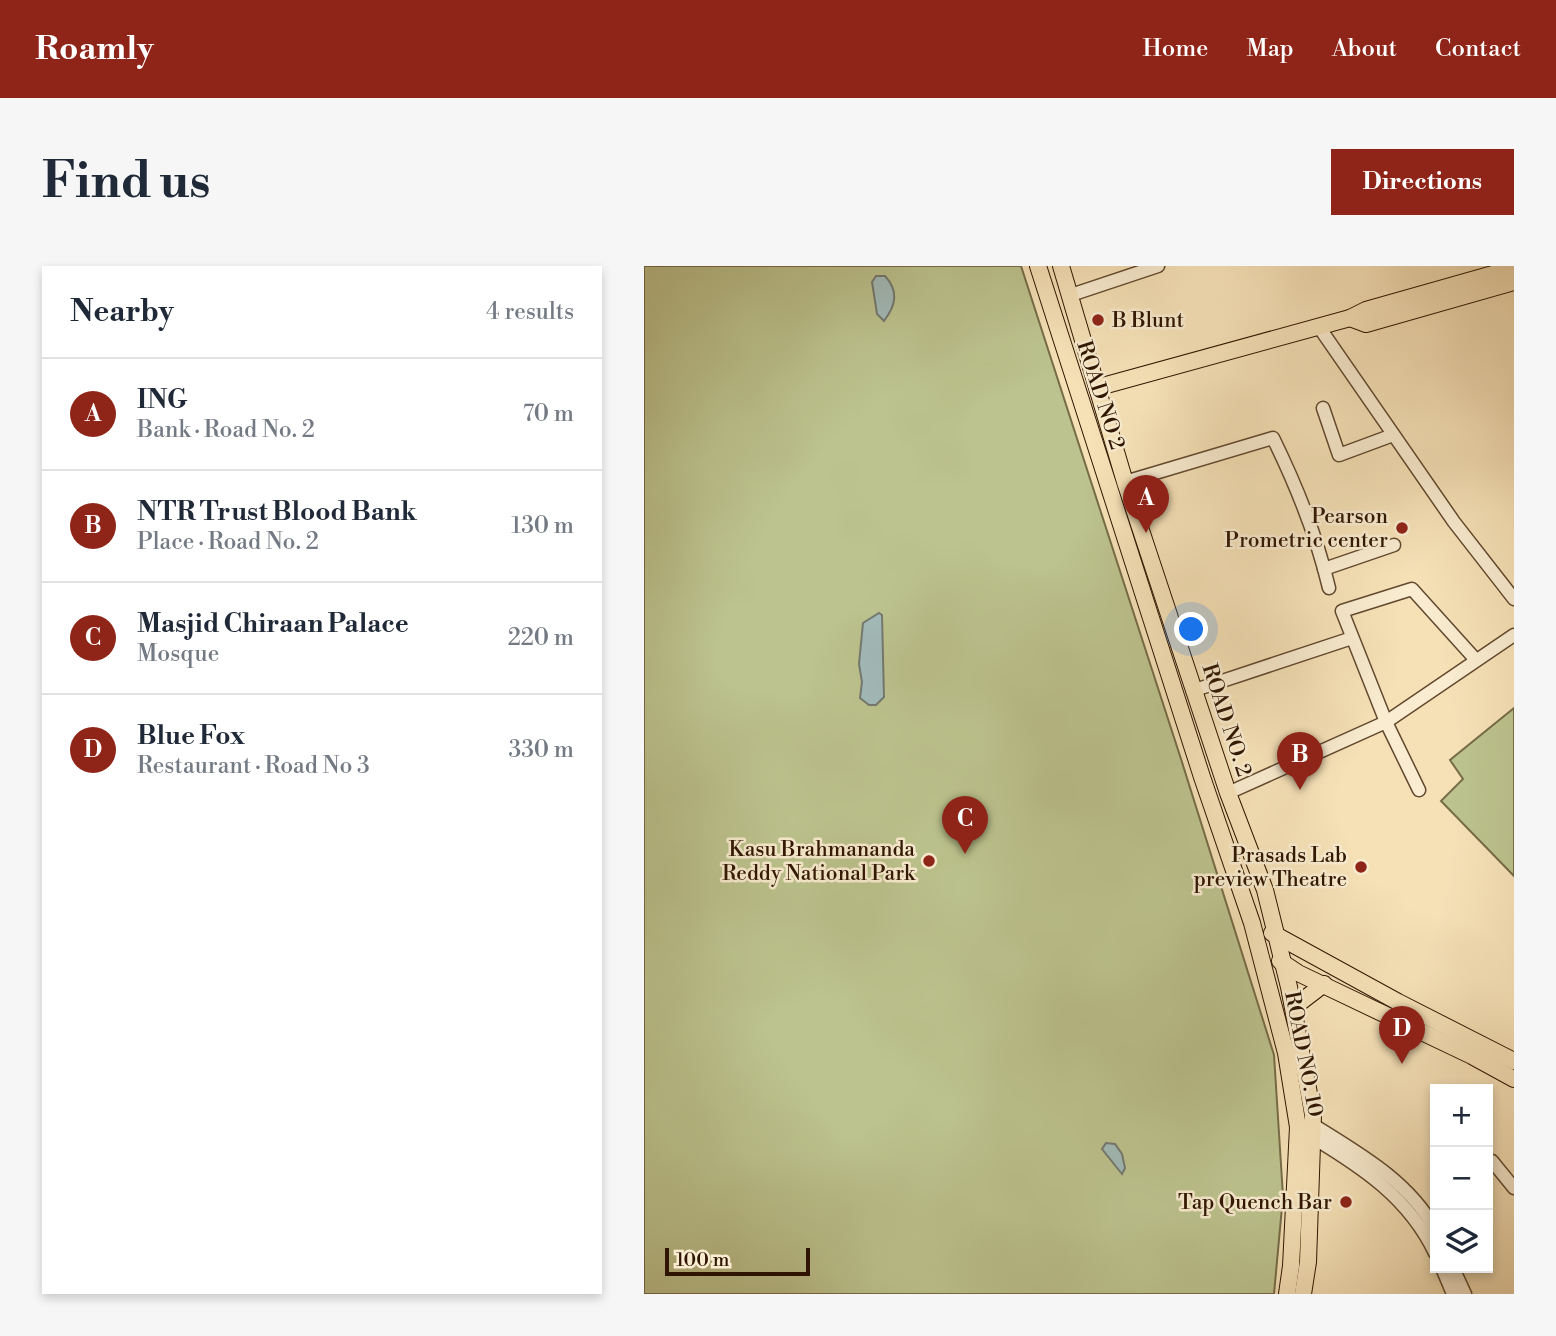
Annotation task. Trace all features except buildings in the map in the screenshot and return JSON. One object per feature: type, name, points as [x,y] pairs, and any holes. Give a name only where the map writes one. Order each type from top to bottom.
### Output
[{"type":"main road","name":"ROAD NO 2","points":[[1038,266],[1202,777],[1252,923]]},
{"type":"main road","name":"ROAD NO. 2","points":[[1061,266],[1125,482],[1228,793],[1265,890],[1289,987]]},
{"type":"main road","points":[[1099,387],[1319,327],[1366,310],[1514,268]]},
{"type":"main road","points":[[1350,318],[1366,324],[1514,282]]},
{"type":"main road","points":[[1265,890],[1285,931],[1301,951]]},
{"type":"main road","points":[[1252,923],[1301,951],[1514,1060]]},
{"type":"main road","points":[[1252,923],[1260,950],[1324,985],[1514,1079]]},
{"type":"main road","name":"ROAD NO. 10","points":[[1260,950],[1286,1053],[1298,1127],[1291,1266],[1287,1294]]},
{"type":"main road","points":[[1294,1007],[1324,985]]},
{"type":"main road","name":"ROAD NO. 10","points":[[1289,987],[1312,1130],[1308,1262],[1303,1294]]},
{"type":"street","points":[[1071,295],[1158,266]]},
{"type":"street","points":[[1319,327],[1454,522],[1514,599]]},
{"type":"street","points":[[1323,408],[1339,455],[1393,435]]},
{"type":"street","points":[[1125,482],[1273,438],[1290,472],[1329,588]]},
{"type":"street","points":[[1324,569],[1394,545]]},
{"type":"street","points":[[1419,790],[1386,722],[1342,611],[1412,589],[1476,660]]},
{"type":"street","points":[[1228,793],[1386,722],[1514,635]]},
{"type":"street","points":[[1195,690],[1352,638]]},
{"type":"street","points":[[1312,1130],[1371,1161],[1397,1182],[1430,1228]]},
{"type":"street","points":[[1493,1162],[1514,1188]]},
{"type":"street","points":[[1444,1273],[1453,1294]]},
{"type":"street","points":[[1455,1273],[1465,1294]]},
{"type":"green space","name":"Kasu Brahmananda Reddy National Park","points":[[644,266],[1021,266],[1274,1055],[1283,1196],[1274,1294],[644,1294]]},
{"type":"green space","points":[[1514,708],[1514,876],[1441,801],[1463,779],[1450,760]]},
{"type":"water","points":[[876,276],[885,276],[894,293],[893,304],[884,321],[877,314],[872,282]]},
{"type":"water","points":[[879,613],[882,615],[884,697],[876,705],[869,705],[860,698],[862,682],[859,664],[863,623]]},
{"type":"water","points":[[1106,1143],[1115,1144],[1122,1154],[1125,1168],[1122,1174],[1102,1149]]},
{"type":"place","name":"B Blunt","points":[[1098,320]]},
{"type":"place","name":"Pearson Prometric center","points":[[1402,528]]},
{"type":"place","name":"ING","points":[[1146,533]]},
{"type":"place","name":"NTR Trust Blood Bank","points":[[1300,790]]},
{"type":"place","name":"Masjid Chiraan Palace","points":[[965,854]]},
{"type":"place","name":"Kasu Brahmananda Reddy National Park","points":[[929,861]]},
{"type":"place","name":"Prasads Lab preview Theatre","points":[[1361,867]]},
{"type":"place","name":"Blue Fox","points":[[1402,1064]]},
{"type":"place","name":"Tap Quench Bar","points":[[1346,1202]]}]
